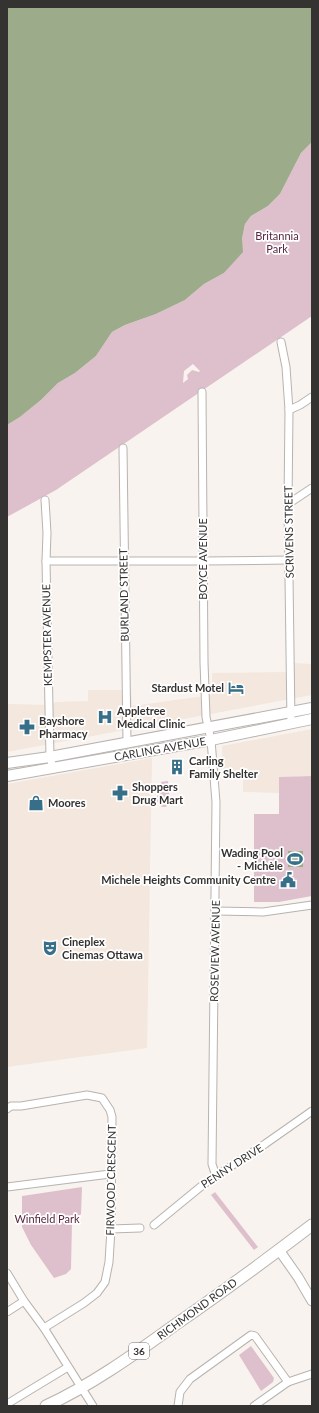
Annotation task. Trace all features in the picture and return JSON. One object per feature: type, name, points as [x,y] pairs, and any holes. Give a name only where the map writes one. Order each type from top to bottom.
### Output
[{"type":"main road","name":"CARLING AVENUE","points":[[7,763],[50,757],[312,708]]},
{"type":"main road","name":"CARLING AVENUE","points":[[7,776],[210,740],[312,720]]},
{"type":"main road","name":"RICHMOND ROAD","points":[[46,1406],[55,1403],[141,1350],[312,1225]]},
{"type":"street","name":"SCRIVENS STREET","points":[[281,342],[286,367],[289,410],[288,504],[291,723]]},
{"type":"street","name":"BOYCE AVENUE","points":[[202,392],[202,561],[204,662],[206,717],[208,727]]},
{"type":"street","points":[[289,410],[312,397]]},
{"type":"street","name":"BURLAND STREET","points":[[123,448],[127,742]]},
{"type":"street","points":[[288,504],[312,488]]},
{"type":"street","name":"KEMPSTER AVENUE","points":[[45,500],[47,533],[46,561],[50,757],[53,768]]},
{"type":"street","points":[[46,561],[289,560]]},
{"type":"street","name":"ROSEVIEW AVENUE","points":[[208,727],[216,802],[216,911],[212,1164],[216,1176]]},
{"type":"street","points":[[216,911],[263,912],[312,906]]},
{"type":"street","name":"FIRWOOD CRESCENT","points":[[8,1109],[11,1106],[21,1106],[87,1095],[102,1098],[110,1110],[112,1117],[110,1174],[111,1229],[109,1262],[105,1282],[97,1294],[44,1328]]},
{"type":"street","name":"PENNY DRIVE","points":[[154,1225],[204,1184],[266,1144],[312,1111]]},
{"type":"street","points":[[7,1187],[110,1174]]},
{"type":"street","points":[[111,1229],[140,1228]]},
{"type":"street","points":[[279,1250],[298,1277],[312,1301]]},
{"type":"street","points":[[7,1273],[82,1387],[92,1406]]},
{"type":"street","points":[[7,1312],[24,1301]]},
{"type":"street","points":[[178,1406],[180,1392],[190,1379],[251,1335],[256,1336],[288,1382]]},
{"type":"street","points":[[7,1404],[68,1367]]},
{"type":"street","points":[[254,1406],[288,1382],[312,1374]]},
{"type":"shaded area","points":[[7,7],[312,7],[312,142],[301,153],[280,194],[268,206],[251,216],[245,224],[242,239],[243,252],[224,273],[204,284],[185,300],[112,332],[96,356],[75,373],[58,383],[41,400],[20,417],[7,425]]},
{"type":"shaded area","points":[[293,663],[312,664],[312,695],[7,752],[7,704],[53,705],[55,702],[88,701],[88,690],[131,690],[132,706],[212,695],[212,673],[293,672]]},
{"type":"shaded area","points":[[312,729],[312,776],[280,777],[279,793],[243,792],[243,770],[223,771],[222,746]]},
{"type":"shaded area","points":[[152,758],[147,1048],[7,1067],[7,784]]},
{"type":"shaded area","name":"Wading Pool - Michèle","points":[[288,851],[303,851],[303,867],[288,867]]},
{"type":"green space","name":"Britannia Park","points":[[312,142],[312,316],[56,490],[7,517],[7,425],[20,417],[41,400],[58,383],[75,373],[96,356],[112,332],[185,300],[204,284],[224,273],[242,252],[242,239],[245,224],[251,216],[268,206],[280,194],[301,153]],"holes":[[[193,364],[200,371],[192,370],[187,375],[188,379],[183,383],[184,371]]]},
{"type":"green space","points":[[312,776],[312,896],[279,902],[254,902],[254,814],[279,814],[279,777]]},
{"type":"green space","points":[[168,781],[170,803],[163,807],[160,806],[156,800],[157,796],[162,792],[161,782]]},
{"type":"green space","name":"Winfield Park","points":[[82,1187],[81,1214],[72,1223],[71,1269],[66,1274],[54,1278],[31,1245],[22,1227],[22,1196]]},
{"type":"green space","points":[[215,1192],[258,1247],[254,1250],[211,1195]]},
{"type":"green space","points":[[251,1346],[274,1378],[273,1382],[261,1391],[239,1355]]},
{"type":"place","name":"Stardust Motel","points":[[236,688]]},
{"type":"place","name":"Appletree Medical Clinic","points":[[105,717]]},
{"type":"place","name":"Bayshore Pharmacy","points":[[27,727]]},
{"type":"place","name":"Carling Family Shelter","points":[[177,767]]},
{"type":"place","name":"Shoppers Drug Mart","points":[[120,793]]},
{"type":"place","name":"Moores","points":[[36,803]]},
{"type":"place","name":"Wading Pool - Michèle","points":[[295,859]]},
{"type":"place","name":"Michele Heights Community Centre","points":[[288,880]]},
{"type":"place","name":"Cineplex Cinemas Ottawa","points":[[50,948]]}]
